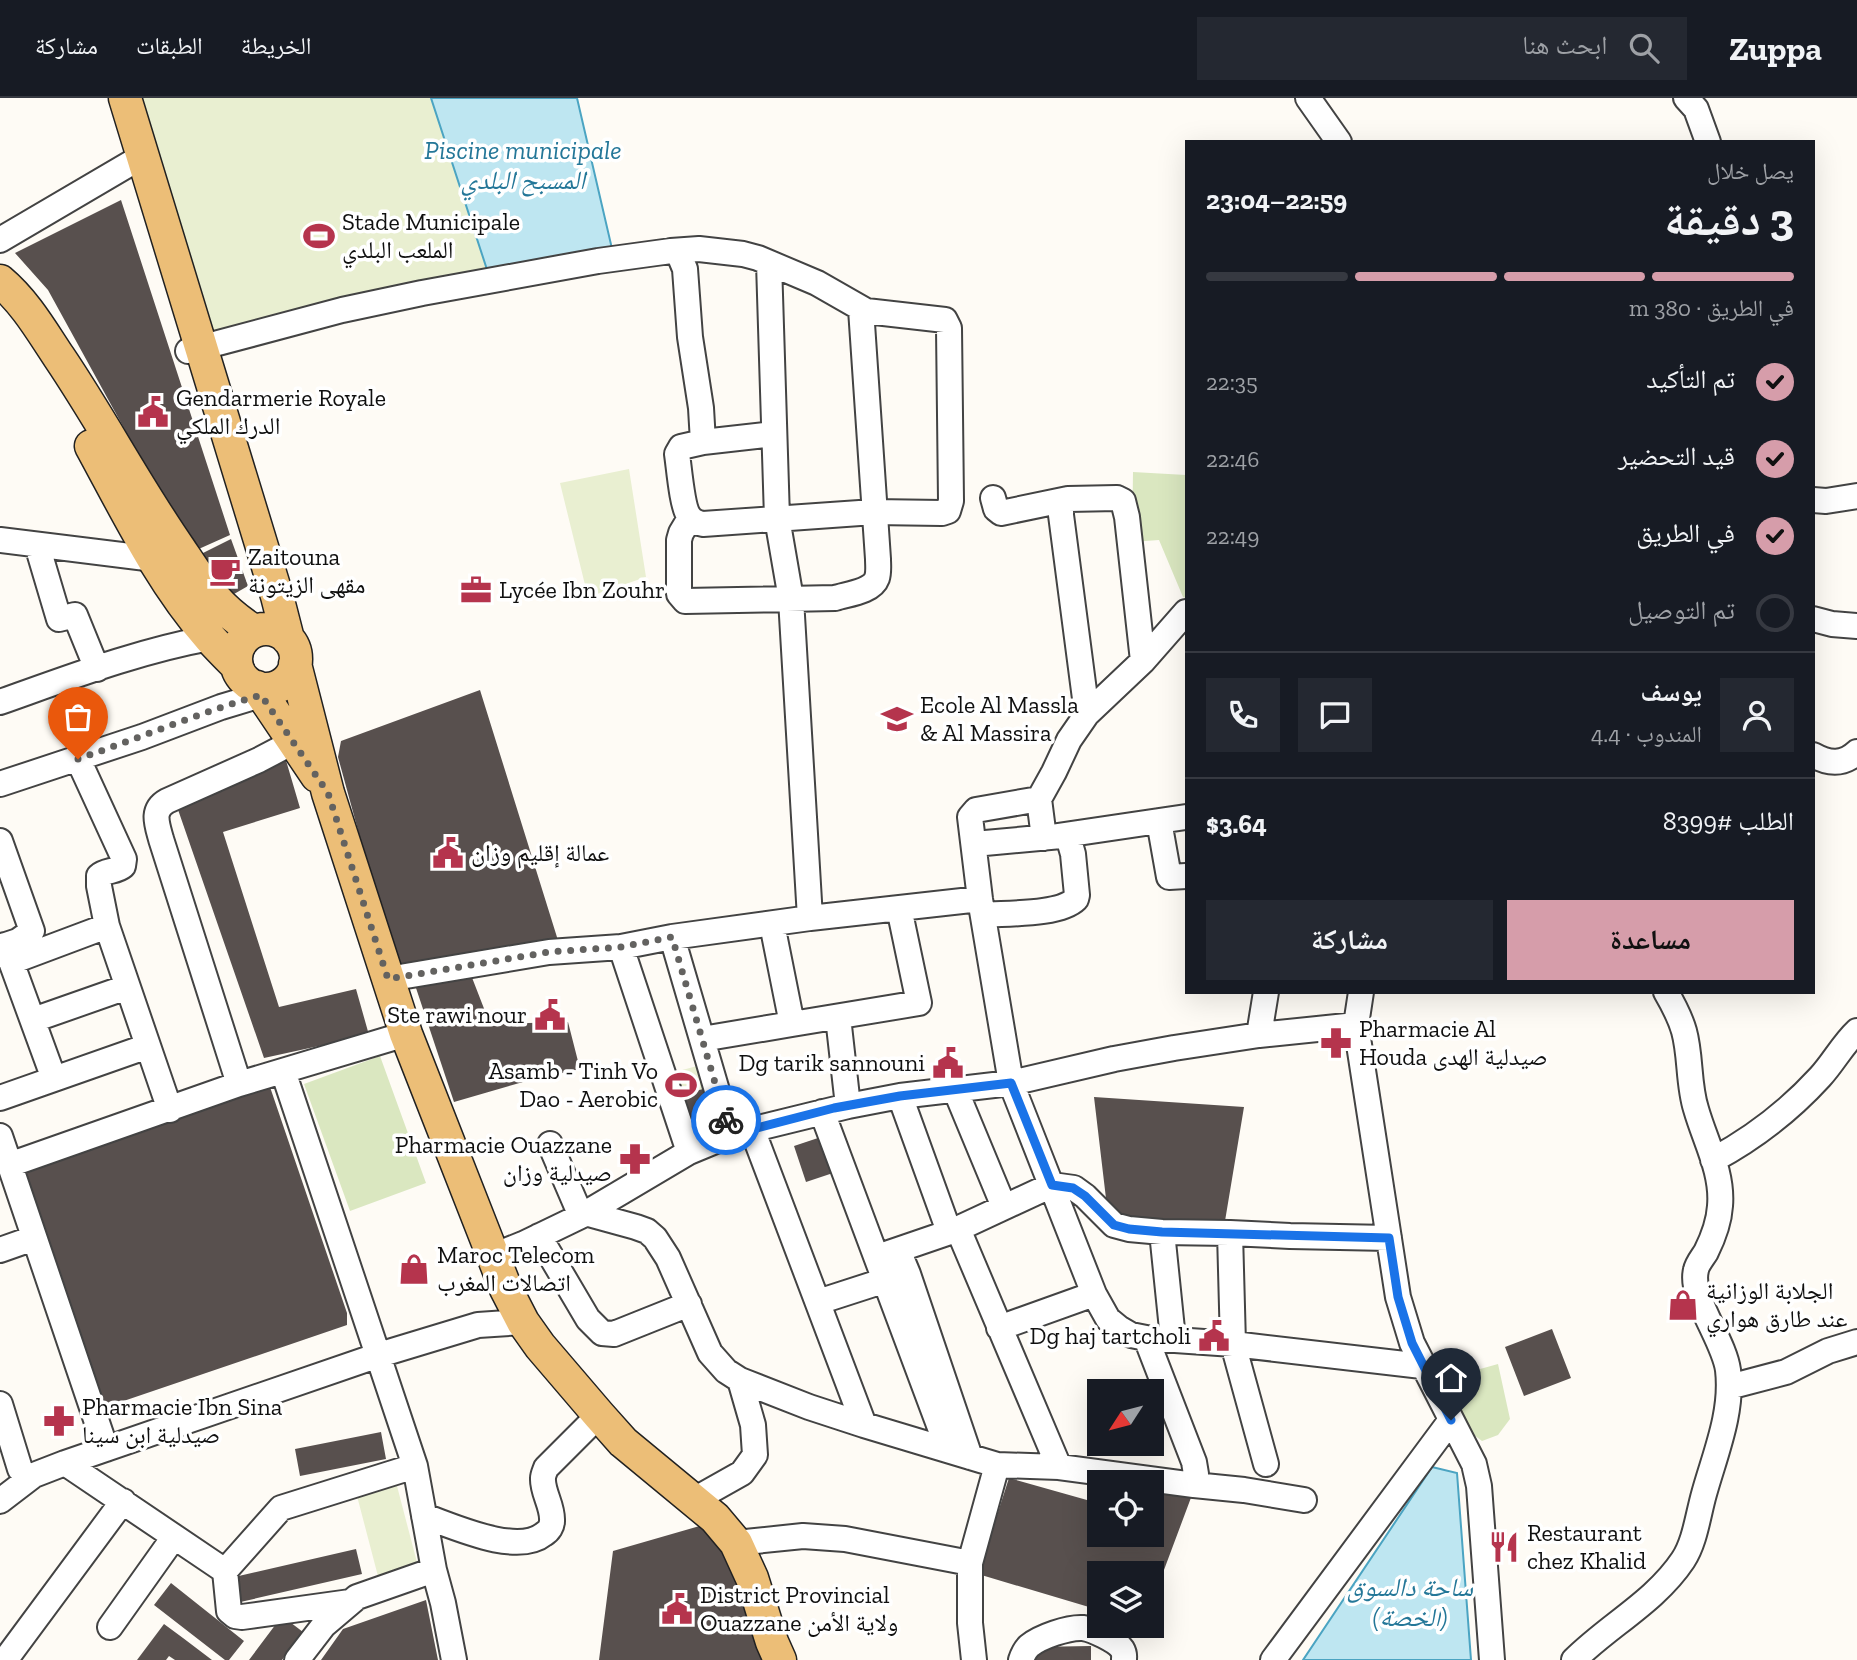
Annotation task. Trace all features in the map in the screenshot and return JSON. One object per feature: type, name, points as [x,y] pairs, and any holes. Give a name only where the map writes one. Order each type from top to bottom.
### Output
[{"type":"main road","points":[[112,98],[131,163],[278,596],[276,640],[406,1034],[506,1289],[523,1322],[540,1346],[599,1415],[624,1442],[715,1518],[736,1543],[751,1578],[776,1654]]},
{"type":"main road","points":[[125,98],[195,350]]},
{"type":"main road","points":[[0,281],[25,306],[37,323],[86,396],[150,506],[213,597],[227,611],[276,640],[292,673],[277,687],[259,691]]},
{"type":"main road","points":[[0,304],[11,315],[36,352],[154,559],[189,612],[236,665]]},
{"type":"main road","points":[[276,640],[245,636],[239,644],[236,665],[240,675],[259,691],[328,793]]},
{"type":"street","points":[[1308,98],[1338,140]]},
{"type":"street","points":[[1686,98],[1696,108],[1707,140]]},
{"type":"street","points":[[0,240],[131,163]]},
{"type":"street","points":[[195,350],[342,310],[422,293],[687,248],[743,254],[769,263],[817,283],[871,313],[943,319],[947,322],[948,511],[874,512],[703,524],[691,518],[686,509],[677,454],[681,447],[774,434]]},
{"type":"street","points":[[671,251],[680,257],[685,269],[703,442]]},
{"type":"street","points":[[769,263],[777,518],[791,599],[810,918]]},
{"type":"street","points":[[691,518],[681,533],[680,540],[678,594],[685,601],[835,598],[873,584],[878,569],[861,309]]},
{"type":"street","points":[[1815,500],[1857,496]]},
{"type":"street","points":[[993,498],[996,509],[1001,513],[1068,499],[1123,500],[1143,661]]},
{"type":"street","points":[[1068,499],[1061,506],[1060,515],[1087,714]]},
{"type":"street","points":[[0,540],[154,559]]},
{"type":"street","points":[[37,545],[59,619],[75,615],[97,669]]},
{"type":"street","points":[[1044,838],[1039,799],[1069,740],[1087,714],[1143,661],[1185,613]]},
{"type":"street","points":[[1815,620],[1857,626]]},
{"type":"street","points":[[0,702],[97,669],[183,643],[210,638]]},
{"type":"street","points":[[0,784],[142,737],[259,691]]},
{"type":"street","points":[[239,1084],[160,839],[156,813],[167,801],[293,742]]},
{"type":"street","points":[[1815,756],[1825,762],[1837,762],[1846,760],[1857,752]]},
{"type":"street","points":[[78,759],[124,859],[120,869],[101,873],[98,881],[107,926],[170,1110]]},
{"type":"street","points":[[1039,799],[976,810],[970,817],[981,907],[1011,1083],[1094,1294],[1108,1318],[1130,1335],[1146,1338],[1233,1344],[1422,1366]]},
{"type":"street","points":[[1044,838],[1185,817]]},
{"type":"street","points":[[1159,821],[1168,877],[1185,876]]},
{"type":"street","points":[[388,979],[549,952],[621,947],[672,937],[810,918],[899,908],[981,907],[1047,910],[1075,901],[1077,895],[1070,843],[1065,837],[974,844]]},
{"type":"street","points":[[0,841],[32,931],[5,951]]},
{"type":"street","points":[[702,1039],[919,1003],[899,908]]},
{"type":"street","points":[[772,924],[792,1024]]},
{"type":"street","points":[[5,951],[107,926]]},
{"type":"street","points":[[672,937],[702,1039],[818,1301],[864,1425]]},
{"type":"street","points":[[621,947],[689,1152]]},
{"type":"street","points":[[5,951],[54,1079]]},
{"type":"street","points":[[33,1020],[127,987]]},
{"type":"street","points":[[1259,1035],[1266,994]]},
{"type":"street","points":[[1361,994],[1356,1026],[1401,1306],[1412,1343],[1474,1464],[1479,1486],[1492,1660]]},
{"type":"street","points":[[1574,1660],[1594,1641],[1636,1610],[1684,1559],[1691,1544],[1726,1415],[1728,1370],[1723,1351],[1703,1307],[1696,1279],[1696,1270],[1712,1238],[1720,1209],[1719,1183],[1693,1098],[1684,1030],[1667,994]]},
{"type":"street","points":[[838,1017],[848,1106]]},
{"type":"street","points":[[492,1256],[583,1214],[689,1152],[741,1132],[848,1106],[900,1096],[1011,1083],[1114,1059],[1259,1035],[1356,1026]]},
{"type":"street","points":[[1713,1160],[1763,1130],[1796,1103],[1857,1031]]},
{"type":"street","points":[[9,1165],[239,1084],[406,1034]]},
{"type":"street","points":[[0,1098],[148,1046]]},
{"type":"street","points":[[283,1071],[415,1466],[454,1660]]},
{"type":"street","points":[[955,1089],[1004,1208]]},
{"type":"street","points":[[900,1096],[947,1226],[961,1236],[1059,1467]]},
{"type":"street","points":[[822,1112],[887,1262],[908,1274],[959,1453]]},
{"type":"street","points":[[0,1136],[106,1449]]},
{"type":"street","points":[[550,1144],[583,1214],[647,1231],[655,1238],[668,1258],[710,1353],[726,1371],[740,1380],[809,1407],[997,1465],[1059,1467],[1304,1500]]},
{"type":"street","points":[[818,1301],[887,1262],[1052,1185],[1073,1188],[1085,1196],[1114,1225],[1129,1229],[1389,1238]]},
{"type":"street","points":[[1162,1232],[1173,1339]]},
{"type":"street","points":[[1230,1233],[1233,1344],[1266,1465]]},
{"type":"street","points":[[539,1236],[588,1318],[602,1333],[614,1334],[689,1304]]},
{"type":"street","points":[[0,1250],[34,1238]]},
{"type":"street","points":[[478,1325],[506,1289]]},
{"type":"street","points":[[999,1328],[1094,1294]]},
{"type":"street","points":[[18,1469],[65,1463],[379,1355],[478,1325],[523,1322]]},
{"type":"street","points":[[1146,1338],[1194,1462],[1194,1485]]},
{"type":"street","points":[[1729,1387],[1786,1372],[1828,1351],[1857,1342]]},
{"type":"street","points":[[694,1500],[742,1473],[755,1455],[753,1425],[740,1380]]},
{"type":"street","points":[[0,1404],[18,1469],[0,1501]]},
{"type":"street","points":[[424,1516],[476,1534],[512,1542],[535,1540],[544,1535],[551,1528],[552,1520],[542,1479],[546,1468],[599,1415]]},
{"type":"street","points":[[1273,1660],[1451,1420]]},
{"type":"street","points":[[65,1463],[225,1571]]},
{"type":"street","points":[[974,1660],[970,1563],[997,1465]]},
{"type":"street","points":[[351,1602],[234,1616],[229,1611],[225,1571],[281,1508],[415,1466]]},
{"type":"street","points":[[0,1655],[7,1660],[123,1501]]},
{"type":"street","points":[[736,1543],[803,1536],[845,1539],[970,1563]]},
{"type":"street","points":[[110,1627],[174,1537]]},
{"type":"street","points":[[296,1660],[324,1625],[357,1597],[434,1570]]},
{"type":"street","points":[[1021,1660],[1031,1644],[1069,1629],[1080,1628],[1116,1643],[1122,1648],[1124,1660]]},
{"type":"green space","name":"Stade Municipale الملعب البلدي","points":[[120,98],[431,98],[493,288],[197,344]]},
{"type":"green space","points":[[629,469],[646,577],[588,597],[560,483]]},
{"type":"green space","points":[[1133,472],[1185,475],[1185,598],[1159,540],[1132,542]]},
{"type":"green space","points":[[380,1056],[426,1183],[350,1211],[304,1084]]},
{"type":"green space","points":[[708,1063],[714,1086],[681,1095],[675,1072]]},
{"type":"green space","points":[[1498,1364],[1510,1419],[1498,1435],[1482,1441],[1462,1426],[1448,1378]]},
{"type":"green space","points":[[397,1486],[419,1570],[379,1580],[357,1496]]},
{"type":"water","name":"Piscine municipale المسبح البلدي","points":[[431,98],[577,98],[613,253],[493,288]]},
{"type":"water","name":"ساحة دالسوق (الخصة)","points":[[1432,1467],[1457,1473],[1471,1660],[1303,1660]]},
{"type":"building","name":"Gendarmerie Royale الدرك الملكي","points":[[121,200],[230,535],[192,552],[48,290],[15,253]]},
{"type":"building","name":"Zaitouna مقهى الزيتونة","points":[[231,539],[248,586],[227,598],[195,557]]},
{"type":"building","name":"عمالة إقليم وزان","points":[[480,690],[561,950],[404,969],[394,962],[338,757],[341,741]]},
{"type":"building","points":[[285,757],[300,808],[223,832],[279,1007],[356,989],[369,1035],[264,1058],[175,801]]},
{"type":"building","points":[[471,975],[490,1024],[568,1022],[580,1069],[454,1102],[415,985]]},
{"type":"building","points":[[714,1086],[721,1119],[689,1126],[681,1095]]},
{"type":"building","points":[[270,1087],[347,1313],[347,1325],[103,1408],[22,1172]]},
{"type":"building","points":[[1094,1097],[1244,1107],[1224,1227],[1134,1224],[1107,1207]]},
{"type":"building","points":[[827,1135],[839,1171],[806,1182],[794,1146]]},
{"type":"building","points":[[1552,1329],[1571,1378],[1524,1396],[1505,1347]]},
{"type":"building","points":[[381,1432],[386,1459],[300,1476],[295,1449]]},
{"type":"building","points":[[1009,1478],[1087,1500],[1087,1547],[1164,1547],[1164,1492],[1192,1495],[1164,1570],[1164,1561],[1087,1561],[1087,1606],[978,1574]]},
{"type":"building","name":"District Provincial Ouazzane ولاية الأمن","points":[[710,1523],[736,1559],[763,1660],[599,1660],[613,1551]]},
{"type":"building","points":[[356,1549],[362,1574],[236,1603],[230,1578]]},
{"type":"building","points":[[171,1583],[244,1641],[229,1660],[225,1660],[154,1605]]},
{"type":"building","points":[[426,1600],[438,1660],[321,1660],[343,1629]]},
{"type":"building","points":[[282,1616],[303,1632],[282,1660],[249,1660]]},
{"type":"building","points":[[164,1624],[212,1660],[175,1660],[169,1656],[166,1660],[137,1660]]},
{"type":"building","points":[[1091,1646],[1091,1660],[1032,1660],[1032,1647]]},
{"type":"way so far","points":[[78,759],[261,695],[328,793],[388,979],[549,952],[621,947],[672,937],[726,1120]]},
{"type":"place","name":"Stade Municipale الملعب البلدي","points":[[319,236]]},
{"type":"place","name":"Gendarmerie Royale الدرك الملكي","points":[[153,412]]},
{"type":"place","name":"Zaitouna مقهى الزيتونة","points":[[225,571]]},
{"type":"place","name":"Lycée Ibn Zouhr","points":[[476,590]]},
{"type":"place","name":"Ecole Al Massla & Al Massira","points":[[897,719]]},
{"type":"place","name":"عمالة إقليم وزان","points":[[448,853]]},
{"type":"place","name":"Ste rawi nour","points":[[550,1015]]},
{"type":"place","name":"Pharmacie Al Houda صيدلية الهدى","points":[[1336,1043]]},
{"type":"place","name":"Dg tarik sannouni","points":[[948,1063]]},
{"type":"place","name":"Asamb - Tinh Vo Dao - Aerobic","points":[[681,1085]]},
{"type":"place","name":"Pharmacie Ouazzane صيدلية وزان","points":[[635,1159]]},
{"type":"place","name":"Maroc Telecom اتصالات المغرب","points":[[414,1269]]},
{"type":"place","name":"الجلابة الوزانية عند طارق هواري","points":[[1683,1305]]},
{"type":"place","name":"Dg haj tartcholi","points":[[1214,1336]]},
{"type":"place","name":"Pharmacie Ibn Sina صيدلية ابن سينا","points":[[59,1421]]},
{"type":"place","name":"Restaurant chez Khalid","points":[[1504,1547]]},
{"type":"place","name":"District Provincial Ouazzane ولاية الأمن","points":[[677,1609]]},
{"type":"route","points":[[726,1120],[730,1135],[834,1108],[900,1096],[1011,1083],[1052,1185],[1073,1188],[1085,1196],[1114,1225],[1162,1232],[1389,1238],[1398,1297],[1412,1343],[1451,1420]]}]
